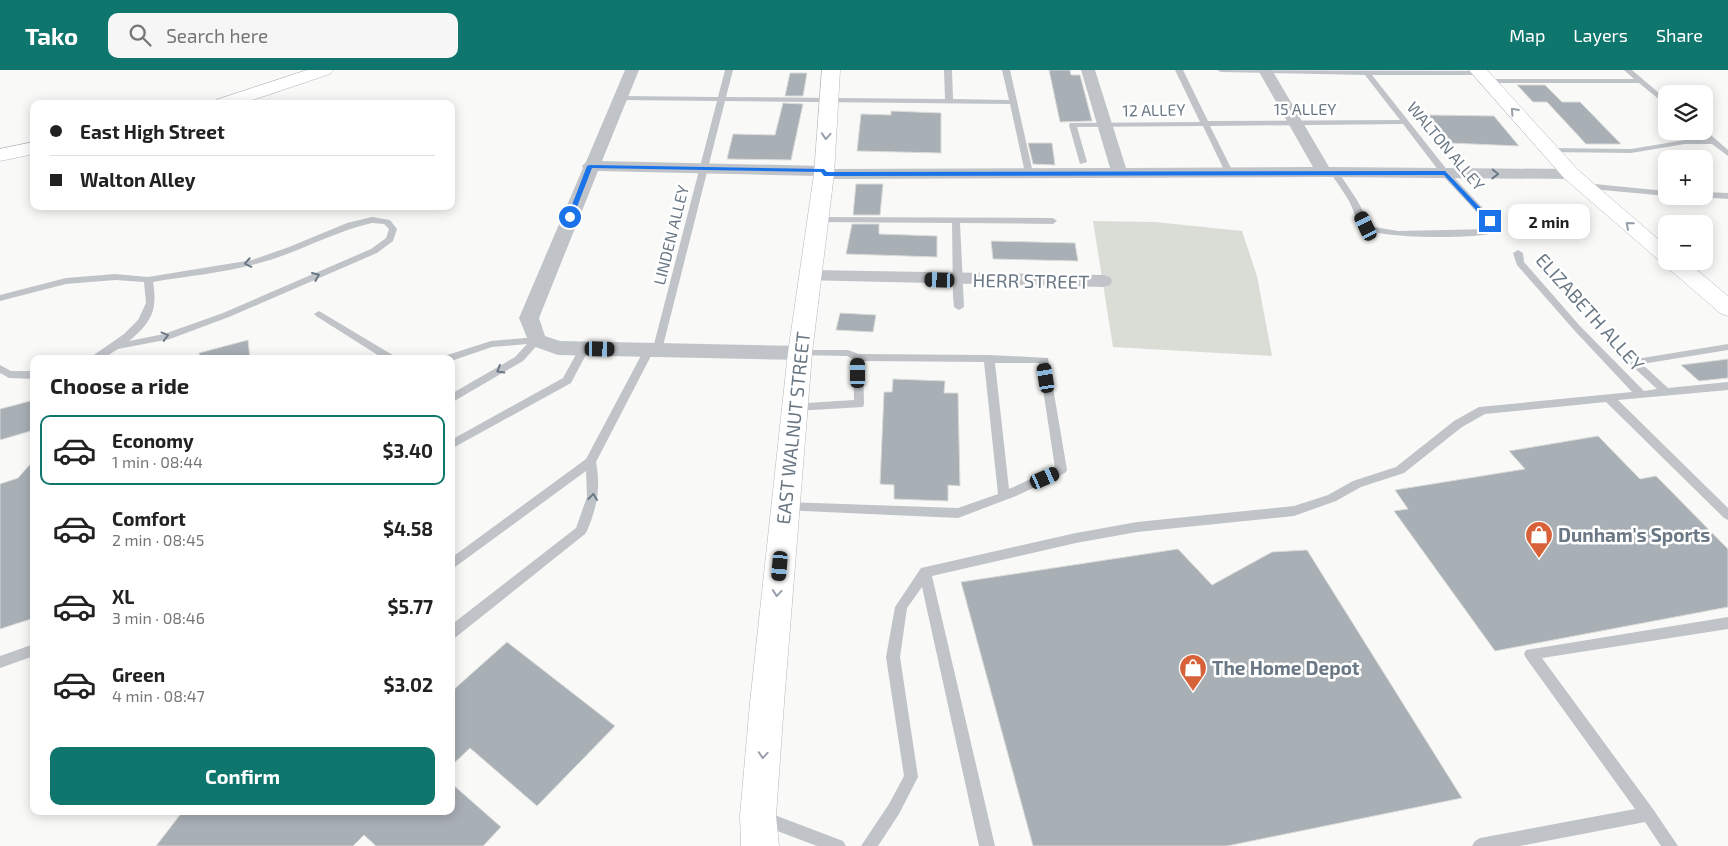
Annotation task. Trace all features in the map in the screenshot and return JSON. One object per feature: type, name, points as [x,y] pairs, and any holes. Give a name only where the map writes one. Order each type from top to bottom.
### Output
[{"type":"main road","points":[[234,100],[324,70]]},
{"type":"main road","name":"EAST WALNUT STREET","points":[[757,836],[785,507],[800,352],[824,172],[831,70]]},
{"type":"main road","points":[[1482,75],[1577,180],[1658,250]]},
{"type":"main road","points":[[0,155],[30,149]]},
{"type":"main road","points":[[1684,270],[1724,301]]},
{"type":"street","points":[[632,70],[590,166],[529,318],[537,340],[558,348],[800,352]]},
{"type":"street","points":[[1088,70],[1119,172]]},
{"type":"street","points":[[1266,71],[1296,123],[1329,172]]},
{"type":"street","points":[[590,166],[824,172],[1445,173],[1577,180]]},
{"type":"street","name":"HERR STREET","points":[[809,276],[1103,281]]},
{"type":"lane","name":"LINDEN ALLEY","points":[[590,462],[653,350],[729,70]]},
{"type":"lane","points":[[948,70],[949,102]]},
{"type":"lane","points":[[1006,70],[1029,173]]},
{"type":"lane","points":[[1179,70],[1229,172]]},
{"type":"lane","points":[[1222,70],[1366,71],[1640,81]]},
{"type":"lane","points":[[1628,70],[1658,96]]},
{"type":"lane","name":"WALTON ALLEY","points":[[1329,172],[1353,200],[1366,226],[1372,229],[1398,234],[1484,233],[1494,231],[1490,221],[1445,173],[1366,71]]},
{"type":"lane","points":[[620,98],[1013,102]]},
{"type":"lane","name":"15 ALLEY","points":[[1205,123],[1406,122]]},
{"type":"lane","name":"12 ALLEY","points":[[1083,162],[1073,125],[1205,123]]},
{"type":"lane","points":[[1712,140],[1728,154]]},
{"type":"lane","points":[[1549,150],[1631,151],[1685,142],[1714,142]]},
{"type":"lane","points":[[1577,180],[1658,193]]},
{"type":"lane","points":[[1713,195],[1728,196]]},
{"type":"lane","points":[[0,298],[66,281],[116,277],[148,280],[254,262],[292,249],[350,225],[372,220],[387,222],[393,229],[390,239],[374,251],[226,315],[166,337],[118,346],[101,355]]},
{"type":"lane","points":[[817,220],[1053,222]]},
{"type":"lane","points":[[956,221],[959,280],[957,290],[960,307]]},
{"type":"lane","name":"ELIZABETH ALLEY","points":[[1518,253],[1520,263],[1576,328],[1640,393]]},
{"type":"lane","points":[[118,346],[142,322],[151,302],[148,280]]},
{"type":"lane","points":[[319,314],[386,355]]},
{"type":"lane","points":[[455,356],[491,344],[537,340]]},
{"type":"lane","points":[[455,397],[520,359],[537,340]]},
{"type":"lane","points":[[1665,391],[1634,362],[1728,347]]},
{"type":"lane","points":[[455,443],[567,380],[584,349]]},
{"type":"lane","points":[[785,507],[958,513],[1004,496],[1061,470],[1044,360],[858,357],[848,353],[800,352]]},
{"type":"lane","points":[[795,406],[859,404],[858,357]]},
{"type":"lane","points":[[989,358],[1004,496]]},
{"type":"lane","points":[[0,368],[9,374],[30,375]]},
{"type":"lane","points":[[869,846],[894,809],[911,777],[893,657],[901,607],[925,572],[1076,538],[1136,527],[1294,511],[1332,498],[1357,484],[1400,470],[1458,424],[1484,410],[1640,393],[1728,386]]},
{"type":"lane","points":[[1608,397],[1728,515]]},
{"type":"lane","points":[[455,562],[590,462],[595,482],[591,509],[581,531],[455,630]]},
{"type":"lane","points":[[925,572],[987,846]]},
{"type":"lane","points":[[1670,846],[1531,654],[1728,622]]},
{"type":"lane","points":[[0,662],[30,651]]},
{"type":"lane","points":[[1480,846],[1648,814]]},
{"type":"lane","points":[[757,836],[838,846]]},
{"type":"shaded area","points":[[1093,221],[1155,222],[1242,231],[1257,276],[1272,356],[1113,347]]},
{"type":"building","points":[[1049,70],[1070,70],[1071,75],[1080,75],[1092,121],[1060,122]]},
{"type":"building","points":[[790,73],[807,73],[803,96],[785,96]]},
{"type":"building","points":[[1517,85],[1545,85],[1562,102],[1580,102],[1621,144],[1586,144],[1547,102],[1533,102]]},
{"type":"building","points":[[783,103],[803,104],[791,160],[727,159],[733,134],[775,135]]},
{"type":"building","points":[[891,111],[941,113],[941,153],[857,151],[861,114],[891,115]]},
{"type":"building","points":[[1428,115],[1494,116],[1519,146],[1449,143]]},
{"type":"building","points":[[1028,143],[1052,143],[1055,165],[1033,164]]},
{"type":"building","points":[[856,184],[883,184],[880,215],[853,215]]},
{"type":"building","points":[[852,224],[879,224],[879,234],[937,236],[937,257],[846,254]]},
{"type":"building","points":[[991,241],[1075,243],[1078,261],[993,259]]},
{"type":"building","points":[[840,313],[876,315],[873,332],[836,330]]},
{"type":"building","points":[[248,340],[250,355],[199,355],[199,353]]},
{"type":"building","points":[[1728,359],[1728,378],[1699,381],[1681,365]]},
{"type":"building","points":[[893,379],[945,381],[944,393],[958,393],[960,486],[948,485],[948,501],[894,499],[894,485],[880,484],[884,392],[892,392]]},
{"type":"building","points":[[30,401],[30,431],[0,440],[0,409]]},
{"type":"building","points":[[1598,436],[1640,479],[1656,476],[1728,549],[1728,607],[1495,651],[1394,511],[1408,509],[1395,490],[1525,469],[1509,451]]},
{"type":"building","points":[[30,464],[30,619],[0,629],[0,484],[18,478]]},
{"type":"building","name":"The Home Depot","points":[[1178,549],[1212,585],[1272,552],[1307,550],[1462,798],[1227,846],[1033,846],[961,582]]},
{"type":"building","points":[[507,642],[615,726],[537,806],[470,748],[455,762],[455,688]]},
{"type":"building","points":[[455,787],[501,827],[483,846],[376,846],[364,835],[353,846],[156,846],[180,815],[455,815]]},
{"type":"place","name":"Dunham's Sports","points":[[1539,559]]},
{"type":"place","name":"The Home Depot","points":[[1193,692]]},
{"type":"route","points":[[570,217],[590,166],[824,171],[824,174],[1119,172],[1445,173],[1490,221]]}]
